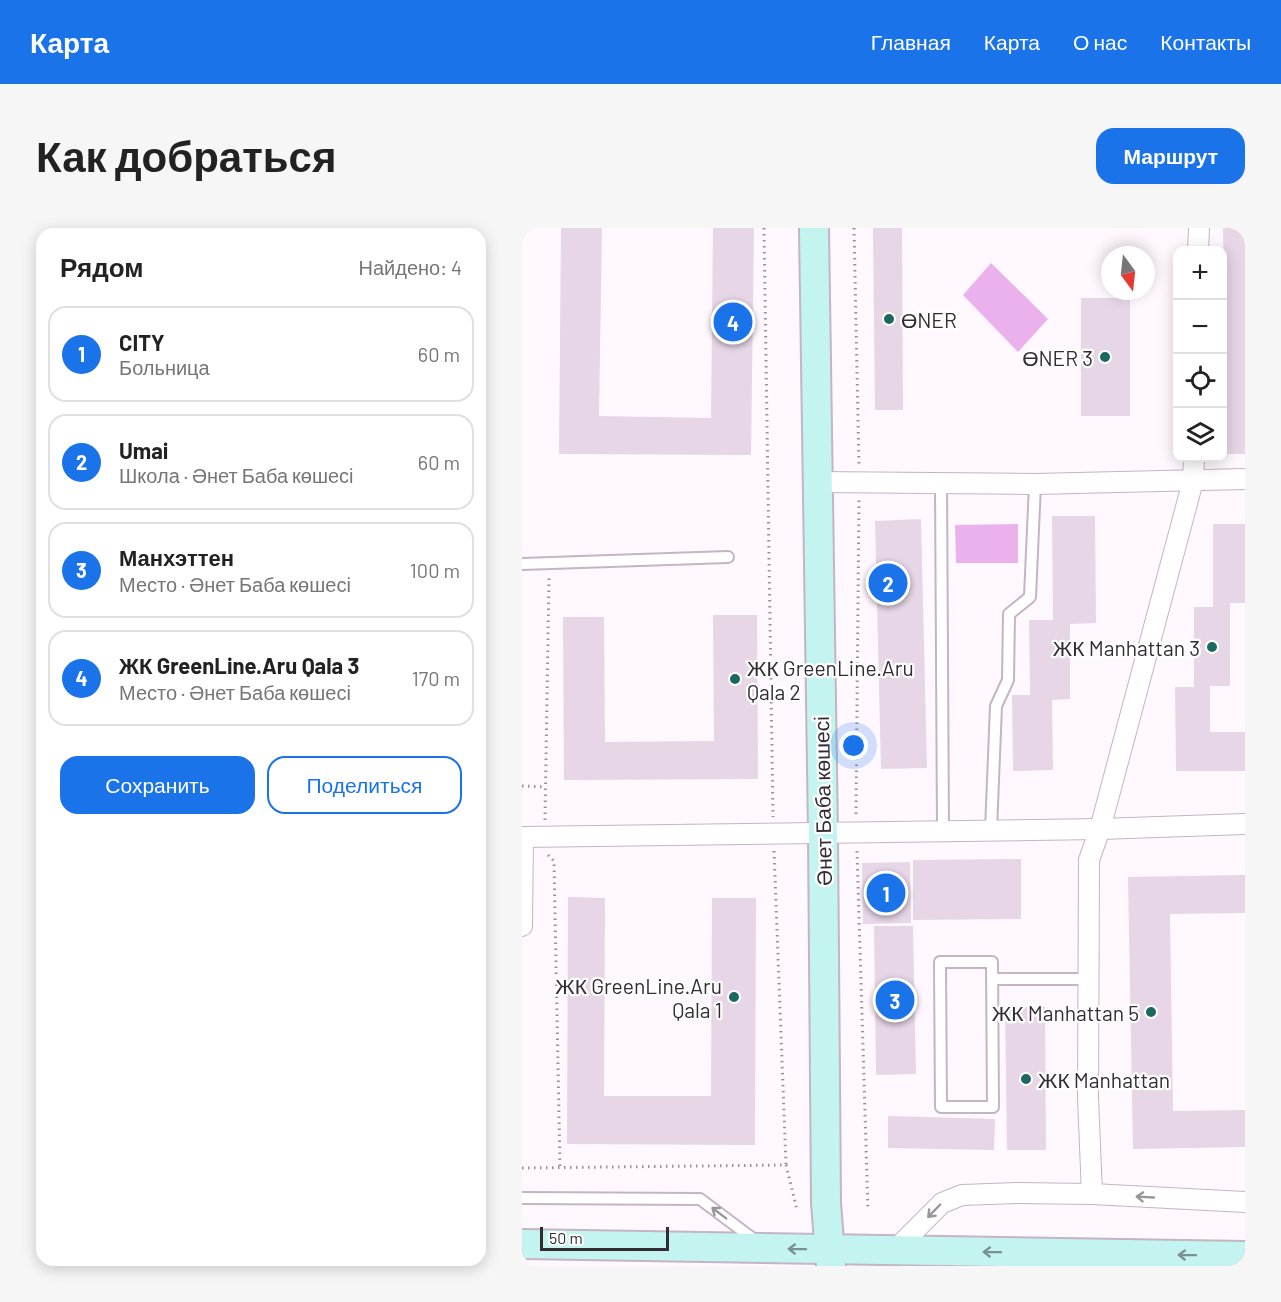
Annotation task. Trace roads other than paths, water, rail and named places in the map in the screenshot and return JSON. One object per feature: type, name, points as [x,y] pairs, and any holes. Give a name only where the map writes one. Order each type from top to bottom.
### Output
[{"type":"street","name":"Әнет Баба көшесі","points":[[814,228],[826,1203],[831,1258]]},
{"type":"street","points":[[1198,246],[1199,228]]},
{"type":"street","points":[[1092,1194],[1088,1098],[1089,860],[1100,829],[1193,481],[1194,462]]},
{"type":"street","points":[[817,482],[1035,484],[1245,479]]},
{"type":"street","points":[[522,926],[523,837],[991,831],[1245,824]]},
{"type":"street","points":[[895,1250],[942,1203],[962,1195],[1092,1194],[1245,1202]]},
{"type":"street","points":[[522,1244],[766,1248],[831,1258],[895,1250],[1245,1256]]},
{"type":"lane","points":[[941,483],[943,831]]},
{"type":"lane","points":[[991,831],[996,706],[1008,680],[1009,614],[1030,597],[1035,484]]},
{"type":"lane","points":[[522,564],[728,557]]},
{"type":"lane","points":[[940,962],[992,962],[992,979],[993,1107],[940,1107],[940,962]]},
{"type":"lane","points":[[992,979],[1087,979]]},
{"type":"lane","points":[[522,1198],[700,1199],[766,1248]]},
{"type":"place","name":"ӨNER","points":[[889,319]]},
{"type":"place","name":"ЖК GreenLine.Aru Qala 3","points":[[733,322]]},
{"type":"place","name":"ӨNER 3","points":[[1105,357]]},
{"type":"place","name":"Umai","points":[[888,583]]},
{"type":"place","name":"ЖК Manhattan 3","points":[[1212,647]]},
{"type":"place","name":"ЖК GreenLine.Aru Qala 2","points":[[735,679]]},
{"type":"place","name":"CITY","points":[[886,893]]},
{"type":"place","name":"ЖК GreenLine.Aru Qala 1","points":[[734,997]]},
{"type":"place","name":"Манхэттен","points":[[895,1000]]},
{"type":"place","name":"ЖК Manhattan 5","points":[[1151,1012]]},
{"type":"place","name":"ЖК Manhattan","points":[[1026,1079]]}]
